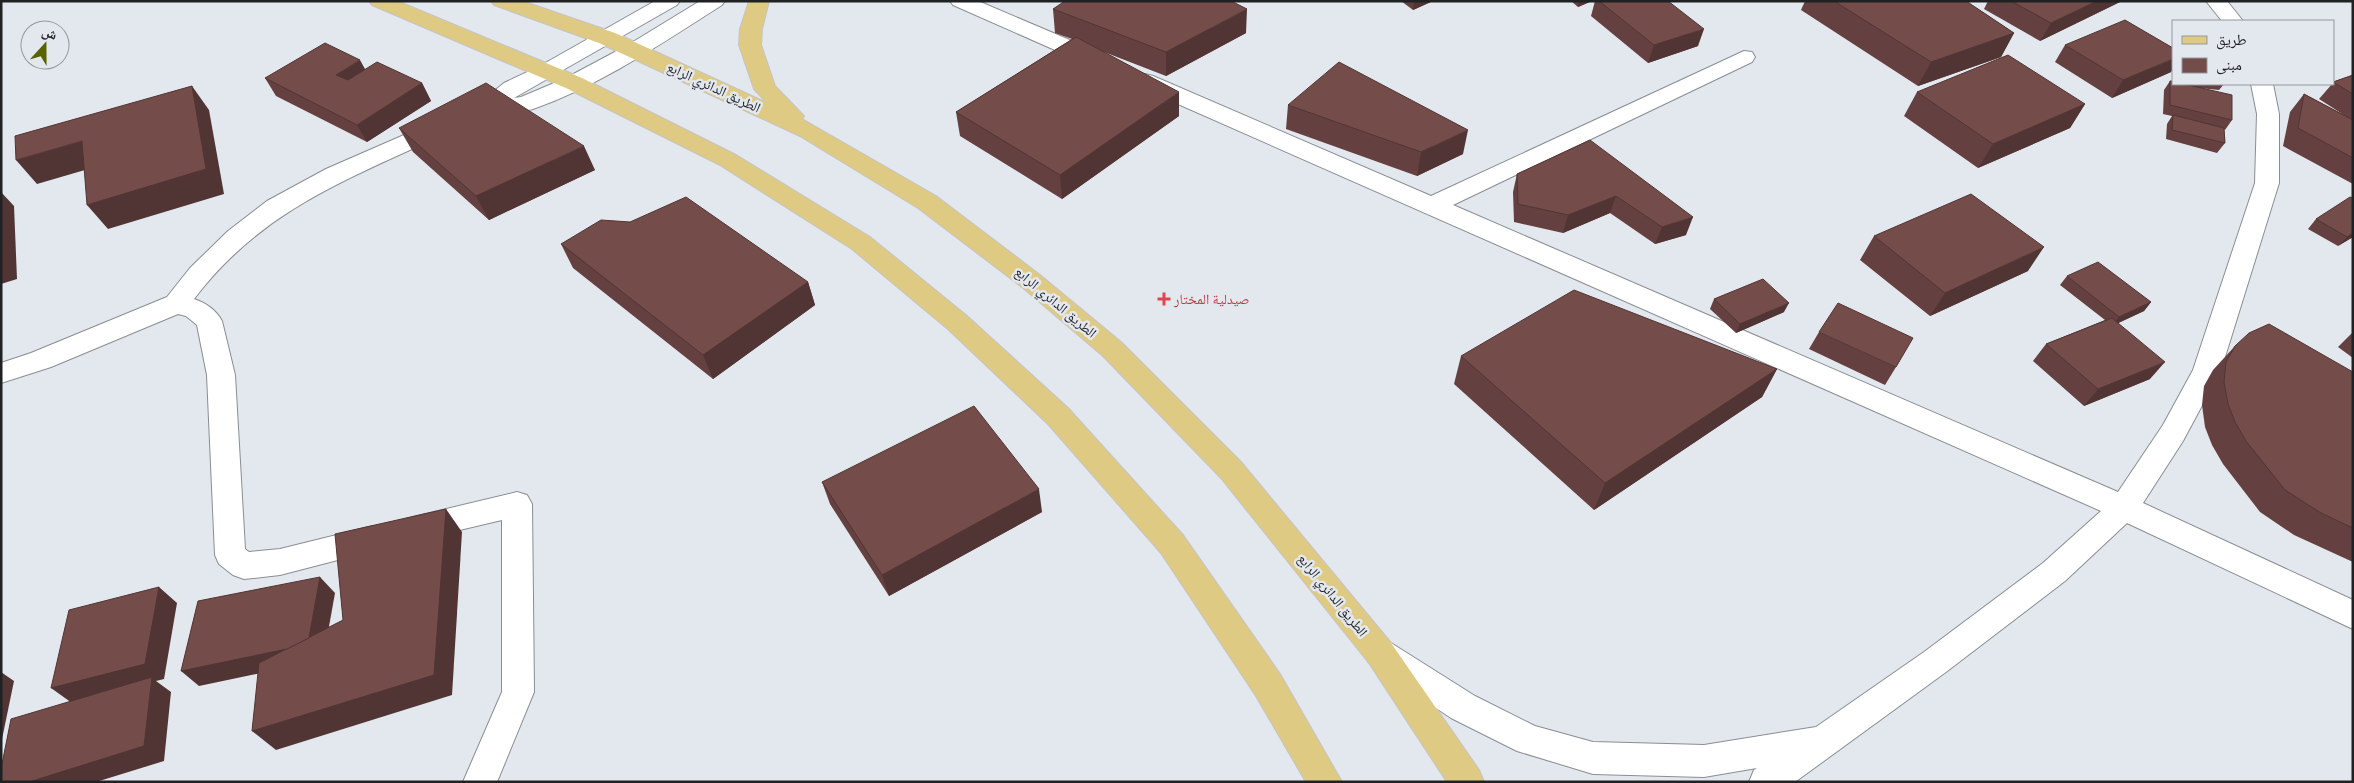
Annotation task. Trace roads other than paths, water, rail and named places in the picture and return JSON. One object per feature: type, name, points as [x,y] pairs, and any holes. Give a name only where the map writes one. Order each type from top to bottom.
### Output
[{"type":"main road","points":[[378,1],[574,83],[736,165],[862,243],[958,323],[1058,416],[1172,544],[1268,685],[1325,782]]},
{"type":"main road","name":"الطريق الدائري الرابع","points":[[501,1],[636,50],[808,131],[927,202],[1032,281],[1112,349],[1231,470],[1380,653],[1467,782]]},
{"type":"main road","points":[[759,1],[751,29],[750,45],[766,89],[808,131]]},
{"type":"street","points":[[1,373],[41,360],[176,304],[199,274],[237,237],[276,207],[334,175],[490,106],[512,88],[548,72],[670,1]]},
{"type":"street","points":[[490,106],[525,104],[574,83],[636,50],[715,1]]},
{"type":"street","points":[[960,1],[1433,205],[2124,508],[2353,614]]},
{"type":"street","points":[[2216,1],[2232,20]]},
{"type":"street","points":[[1433,205],[1744,57]]},
{"type":"street","points":[[1766,782],[1821,741],[1935,662],[2054,572],[2124,508],[2173,433],[2207,370],[2267,183],[2268,114],[2262,85]]},
{"type":"street","points":[[176,304],[195,309],[209,320],[222,375],[230,555],[244,566],[280,562],[517,504],[518,692],[480,782]]},
{"type":"street","points":[[1380,653],[1471,711],[1529,740],[1593,758],[1704,761],[1821,741]]},
{"type":"place","name":"صيدلية المختار","points":[[1164,299]]}]
